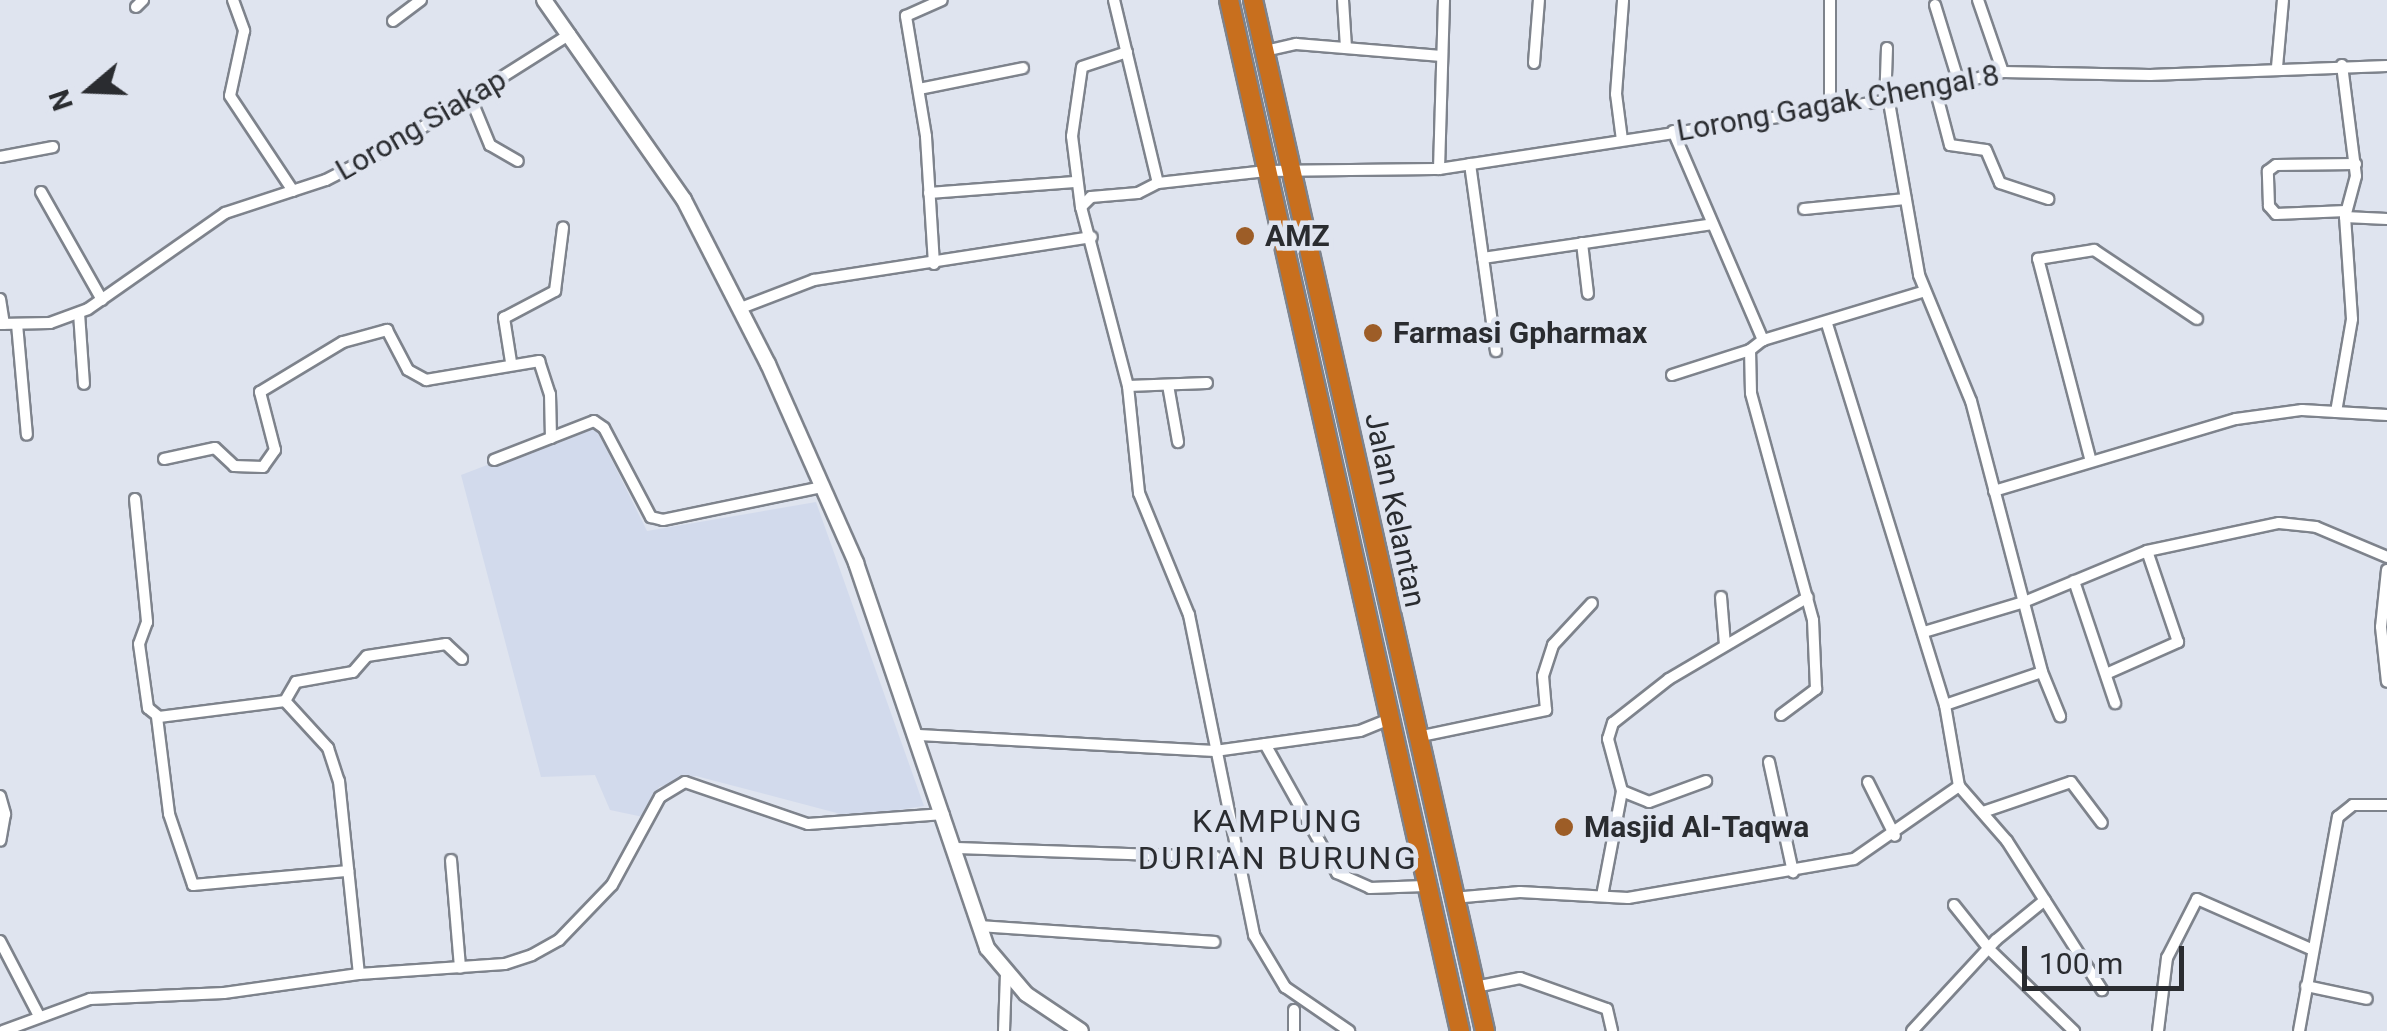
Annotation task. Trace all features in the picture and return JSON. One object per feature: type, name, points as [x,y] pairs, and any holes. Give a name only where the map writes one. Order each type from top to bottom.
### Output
[{"type":"highway","name":"Jalan Kelantan","points":[[1229,0],[1460,1031]]},
{"type":"highway","name":"Jalan Kelantan","points":[[1253,0],[1436,827],[1485,1031]]},
{"type":"highway","points":[[1423,878],[1428,831],[1436,827]]},
{"type":"street","points":[[233,0],[244,32],[230,96],[293,190]]},
{"type":"street","points":[[394,20],[421,0]]},
{"type":"street","points":[[544,0],[684,200],[742,308],[823,488],[919,735],[980,926],[1006,974],[1082,1031]]},
{"type":"street","points":[[934,264],[919,89],[906,13],[942,0]]},
{"type":"street","points":[[1114,0],[1158,183]]},
{"type":"street","points":[[1344,0],[1346,48]]},
{"type":"street","points":[[1439,169],[1444,0]]},
{"type":"street","points":[[1534,63],[1540,0]]},
{"type":"street","points":[[1622,140],[1616,94],[1623,0]]},
{"type":"street","points":[[1830,0],[1830,108]]},
{"type":"street","points":[[1978,0],[2003,72]]},
{"type":"street","points":[[2277,67],[2282,0]]},
{"type":"street","points":[[1935,6],[1958,83]]},
{"type":"street","name":"Lorong Siakap","points":[[2,324],[80,312],[224,212],[293,190],[396,144],[570,34]]},
{"type":"street","points":[[1265,51],[1296,44],[1442,56]]},
{"type":"street","points":[[1887,48],[1889,100],[1926,291],[1971,401],[2042,672],[2060,716]]},
{"type":"street","points":[[1126,52],[1082,67],[1072,136],[1081,207],[1092,237],[1128,386],[1139,493],[1189,616],[1254,935],[1285,987],[1349,1031]]},
{"type":"street","name":"Lorong Gagak Chengal 8","points":[[1081,207],[1091,196],[1138,192],[1158,183],[1266,171],[1439,169],[1889,100],[2003,72],[2150,76],[2277,67],[2343,70],[2387,66]]},
{"type":"street","points":[[919,89],[1022,68]]},
{"type":"street","points":[[2336,412],[2352,319],[2346,214],[2356,164],[2343,70]]},
{"type":"street","points":[[1936,88],[1950,145],[1988,152],[2000,183],[2048,199]]},
{"type":"street","points":[[471,99],[490,145],[518,161]]},
{"type":"street","points":[[1673,131],[1763,340]]},
{"type":"street","points":[[0,157],[53,148]]},
{"type":"street","points":[[1470,164],[1496,351]]},
{"type":"street","points":[[2356,164],[2276,164],[2268,170],[2268,206],[2276,214],[2346,214],[2387,219]]},
{"type":"street","points":[[929,193],[1076,182]]},
{"type":"street","points":[[40,192],[102,300]]},
{"type":"street","points":[[1804,209],[1906,198]]},
{"type":"street","points":[[1483,258],[1713,224]]},
{"type":"street","points":[[511,362],[504,318],[555,291],[563,228]]},
{"type":"street","points":[[742,308],[814,280],[1092,237]]},
{"type":"street","points":[[1582,243],[1588,294]]},
{"type":"street","points":[[2090,458],[2038,259],[2094,250],[2196,319]]},
{"type":"street","points":[[1672,375],[1750,350],[1763,340],[1827,324],[1926,291]]},
{"type":"street","points":[[0,299],[2,324]]},
{"type":"street","points":[[80,312],[84,384]]},
{"type":"street","points":[[17,324],[27,434]]},
{"type":"street","points":[[1827,324],[1946,705],[1959,786],[1983,812],[2045,900],[2102,990]]},
{"type":"street","points":[[164,459],[215,448],[234,466],[263,467],[276,450],[260,392],[364,334],[390,332],[408,370],[426,380],[533,358],[546,375],[551,438]]},
{"type":"street","points":[[1750,350],[1751,394],[1808,598],[1818,684],[1782,716]]},
{"type":"street","points":[[1128,386],[1207,383]]},
{"type":"street","points":[[1168,384],[1178,442]]},
{"type":"street","points":[[1994,490],[2090,458],[2236,420],[2336,412],[2387,416]]},
{"type":"street","points":[[494,460],[599,423],[651,517],[664,520],[823,488]]},
{"type":"street","points":[[134,498],[147,622],[139,644],[146,702],[157,716],[169,814],[193,885],[348,870]]},
{"type":"street","points":[[1924,632],[2024,602],[2147,551],[2280,522],[2316,527],[2387,557]]},
{"type":"street","points":[[2106,674],[2178,642],[2147,551]]},
{"type":"street","points":[[2387,570],[2387,682]]},
{"type":"street","points":[[2074,581],[2115,703]]},
{"type":"street","points":[[1721,597],[1725,645]]},
{"type":"street","points":[[1602,896],[1622,791],[1608,740],[1613,722],[1725,645],[1808,598]]},
{"type":"street","points":[[1416,737],[1546,710],[1543,676],[1553,644],[1592,603]]},
{"type":"street","points":[[286,701],[296,682],[358,670],[367,656],[446,644],[462,659]]},
{"type":"street","points":[[1946,705],[2042,672]]},
{"type":"street","points":[[157,716],[286,701]]},
{"type":"street","points":[[286,701],[331,753],[359,974]]},
{"type":"street","points":[[919,735],[1216,751],[1360,731],[1389,719]]},
{"type":"street","points":[[1265,744],[1337,873],[1370,888],[1423,878]]},
{"type":"street","points":[[1768,762],[1793,872]]},
{"type":"street","points":[[1622,791],[1648,802],[1706,782]]},
{"type":"street","points":[[1868,782],[1894,836]]},
{"type":"street","points":[[1983,812],[2071,782],[2102,824]]},
{"type":"street","points":[[3,1031],[90,999],[224,994],[359,974],[505,964],[559,940],[621,873],[670,786],[700,783],[808,824],[944,814]]},
{"type":"street","points":[[1453,898],[1628,898],[1854,859],[1894,836],[1959,786]]},
{"type":"street","points":[[0,796],[5,814],[0,841]]},
{"type":"street","points":[[2298,1031],[2338,817],[2353,805],[2387,806]]},
{"type":"street","points":[[955,848],[1216,857]]},
{"type":"street","points":[[451,860],[460,968]]},
{"type":"street","points":[[2158,1031],[2167,958],[2182,918],[2198,898],[2312,949]]},
{"type":"street","points":[[1912,1031],[2045,900]]},
{"type":"street","points":[[1954,905],[1990,950],[2074,1031]]},
{"type":"street","points":[[980,926],[1214,942]]},
{"type":"street","points":[[0,941],[39,1016]]},
{"type":"street","points":[[1004,1031],[1006,974]]},
{"type":"street","points":[[1475,987],[1520,978],[1607,1009],[1612,1031]]},
{"type":"street","points":[[2306,986],[2368,998]]},
{"type":"street","points":[[1294,1010],[1294,1031]]},
{"type":"shaded area","points":[[594,424],[647,531],[816,502],[924,806],[852,817],[696,776],[659,787],[648,818],[610,810],[595,775],[541,777],[461,475]]},
{"type":"place","name":"AMZ","points":[[1245,236]]},
{"type":"place","name":"Farmasi Gpharmax","points":[[1373,333]]},
{"type":"place","name":"Masjid Al-Taqwa","points":[[1564,827]]},
{"type":"district","name":"KAMPUNG DURIAN BURUNG","points":[[1278,840]]}]
